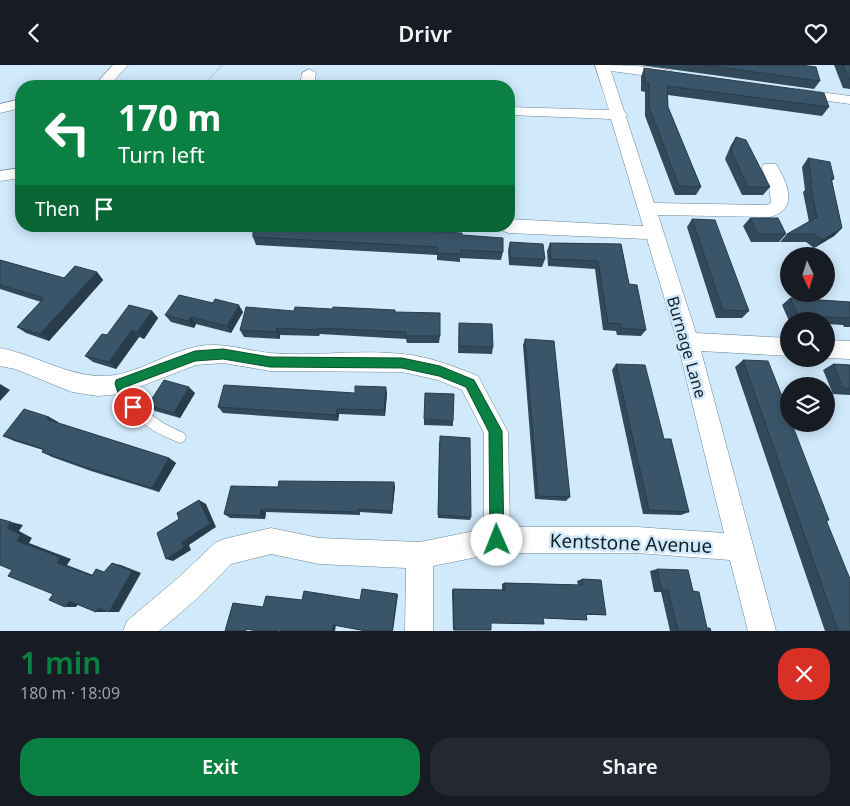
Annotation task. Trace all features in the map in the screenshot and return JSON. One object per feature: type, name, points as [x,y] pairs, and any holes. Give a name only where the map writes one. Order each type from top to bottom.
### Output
[{"type":"street","points":[[106,80],[120,65]]},
{"type":"street","points":[[602,65],[682,77]]},
{"type":"street","name":"Burnage Lane","points":[[602,65],[620,115],[653,233],[688,341],[762,631]]},
{"type":"street","points":[[781,91],[850,100]]},
{"type":"street","points":[[0,109],[15,105]]},
{"type":"street","points":[[515,111],[620,115]]},
{"type":"street","points":[[647,209],[770,211],[779,205],[780,201],[779,191],[770,168]]},
{"type":"street","points":[[2,176],[15,174]]},
{"type":"street","points":[[515,226],[653,233]]},
{"type":"street","points":[[688,341],[780,346]]},
{"type":"street","points":[[835,349],[850,350]]},
{"type":"street","points":[[0,357],[16,360],[72,382],[98,387],[121,384],[195,356],[223,354],[270,362],[402,363],[440,371],[470,383],[496,431],[497,540]]},
{"type":"street","name":"Kentstone Avenue","points":[[142,630],[224,552],[271,541],[319,551],[420,555],[497,540],[637,540],[740,547]]},
{"type":"street","points":[[419,631],[420,555]]},
{"type":"lane","points":[[121,384],[125,395],[142,415],[154,425],[180,437]]},
{"type":"path","points":[[210,80],[222,65]]},
{"type":"building","points":[[705,65],[801,65],[816,67],[820,81]]},
{"type":"building","points":[[843,65],[850,65],[850,80],[849,80]]},
{"type":"building","points":[[644,68],[824,93],[829,107],[667,86],[668,107],[701,187],[679,186],[649,107],[649,83],[645,83]]},
{"type":"building","points":[[736,137],[746,140],[770,187],[748,187],[731,151]]},
{"type":"building","points":[[808,158],[830,162],[834,179],[831,178],[842,228],[822,240],[814,234],[787,234],[817,217],[810,183],[812,184]]},
{"type":"building","points":[[750,218],[778,218],[786,234],[758,234]]},
{"type":"building","points":[[692,219],[715,220],[749,311],[723,310]]},
{"type":"building","points":[[253,232],[462,233],[462,235],[503,238],[503,252],[461,250],[461,254],[437,253],[437,247],[253,237]]},
{"type":"building","points":[[510,242],[543,244],[545,259],[510,258]]},
{"type":"building","points":[[550,243],[621,244],[629,284],[637,285],[646,330],[621,328],[621,324],[608,323],[598,261],[551,259]]},
{"type":"building","points":[[0,260],[64,278],[75,266],[97,272],[40,334],[17,327],[44,298],[0,285]]},
{"type":"building","points":[[179,295],[213,303],[215,299],[239,305],[227,326],[191,317],[188,321],[165,315]]},
{"type":"building","points":[[850,302],[850,318],[835,317],[835,312],[796,312],[792,303]]},
{"type":"building","points":[[129,305],[152,311],[137,332],[132,330],[109,362],[85,356],[102,334],[107,335]]},
{"type":"building","points":[[246,307],[294,311],[295,307],[332,309],[333,307],[395,310],[395,312],[440,313],[440,336],[406,336],[406,332],[317,328],[317,330],[277,328],[276,332],[240,330]]},
{"type":"building","points":[[459,323],[492,324],[493,347],[459,346]]},
{"type":"building","points":[[525,339],[554,341],[570,497],[538,496]]},
{"type":"building","points":[[743,360],[768,361],[780,391],[780,432],[795,432],[829,520],[826,520],[850,579],[850,631],[838,631]]},
{"type":"building","points":[[616,364],[645,365],[664,439],[671,439],[689,512],[649,510]]},
{"type":"building","points":[[835,364],[850,365],[850,389],[843,388],[834,367]]},
{"type":"building","points":[[164,380],[189,387],[174,413],[148,405]]},
{"type":"building","points":[[224,385],[355,393],[355,386],[386,387],[384,410],[337,409],[336,415],[218,407]]},
{"type":"building","points":[[425,393],[454,394],[453,421],[424,419]]},
{"type":"building","points":[[24,409],[49,417],[46,419],[169,458],[152,488],[82,466],[42,452],[44,449],[3,436]]},
{"type":"building","points":[[440,436],[470,438],[471,517],[438,515]]},
{"type":"building","points":[[279,481],[394,482],[392,511],[358,509],[358,512],[261,509],[260,516],[224,514],[231,486],[278,487]]},
{"type":"building","points":[[199,500],[210,524],[182,542],[184,548],[166,559],[157,533],[179,519],[177,513]]},
{"type":"building","points":[[0,519],[11,522],[7,528],[21,535],[17,541],[60,557],[57,563],[92,576],[96,569],[104,572],[112,563],[132,571],[109,612],[98,608],[96,612],[69,601],[65,607],[49,600],[53,594],[8,576],[12,570],[0,565]]},
{"type":"building","points":[[657,569],[688,570],[693,591],[699,592],[707,628],[710,628],[711,631],[678,631],[668,590],[662,590]]},
{"type":"building","points":[[582,579],[601,580],[606,615],[586,614],[587,620],[543,618],[544,624],[491,623],[491,630],[454,630],[453,589],[505,590],[504,583],[583,585]]},
{"type":"building","points":[[362,589],[397,594],[392,631],[366,631],[333,625],[332,631],[257,631],[246,629],[246,631],[225,631],[233,603],[263,607],[266,596],[302,600],[304,591],[360,600]]},
{"type":"route","points":[[133,407],[125,395],[121,384],[195,356],[223,354],[270,362],[402,363],[440,371],[470,383],[496,431],[497,540]]}]
